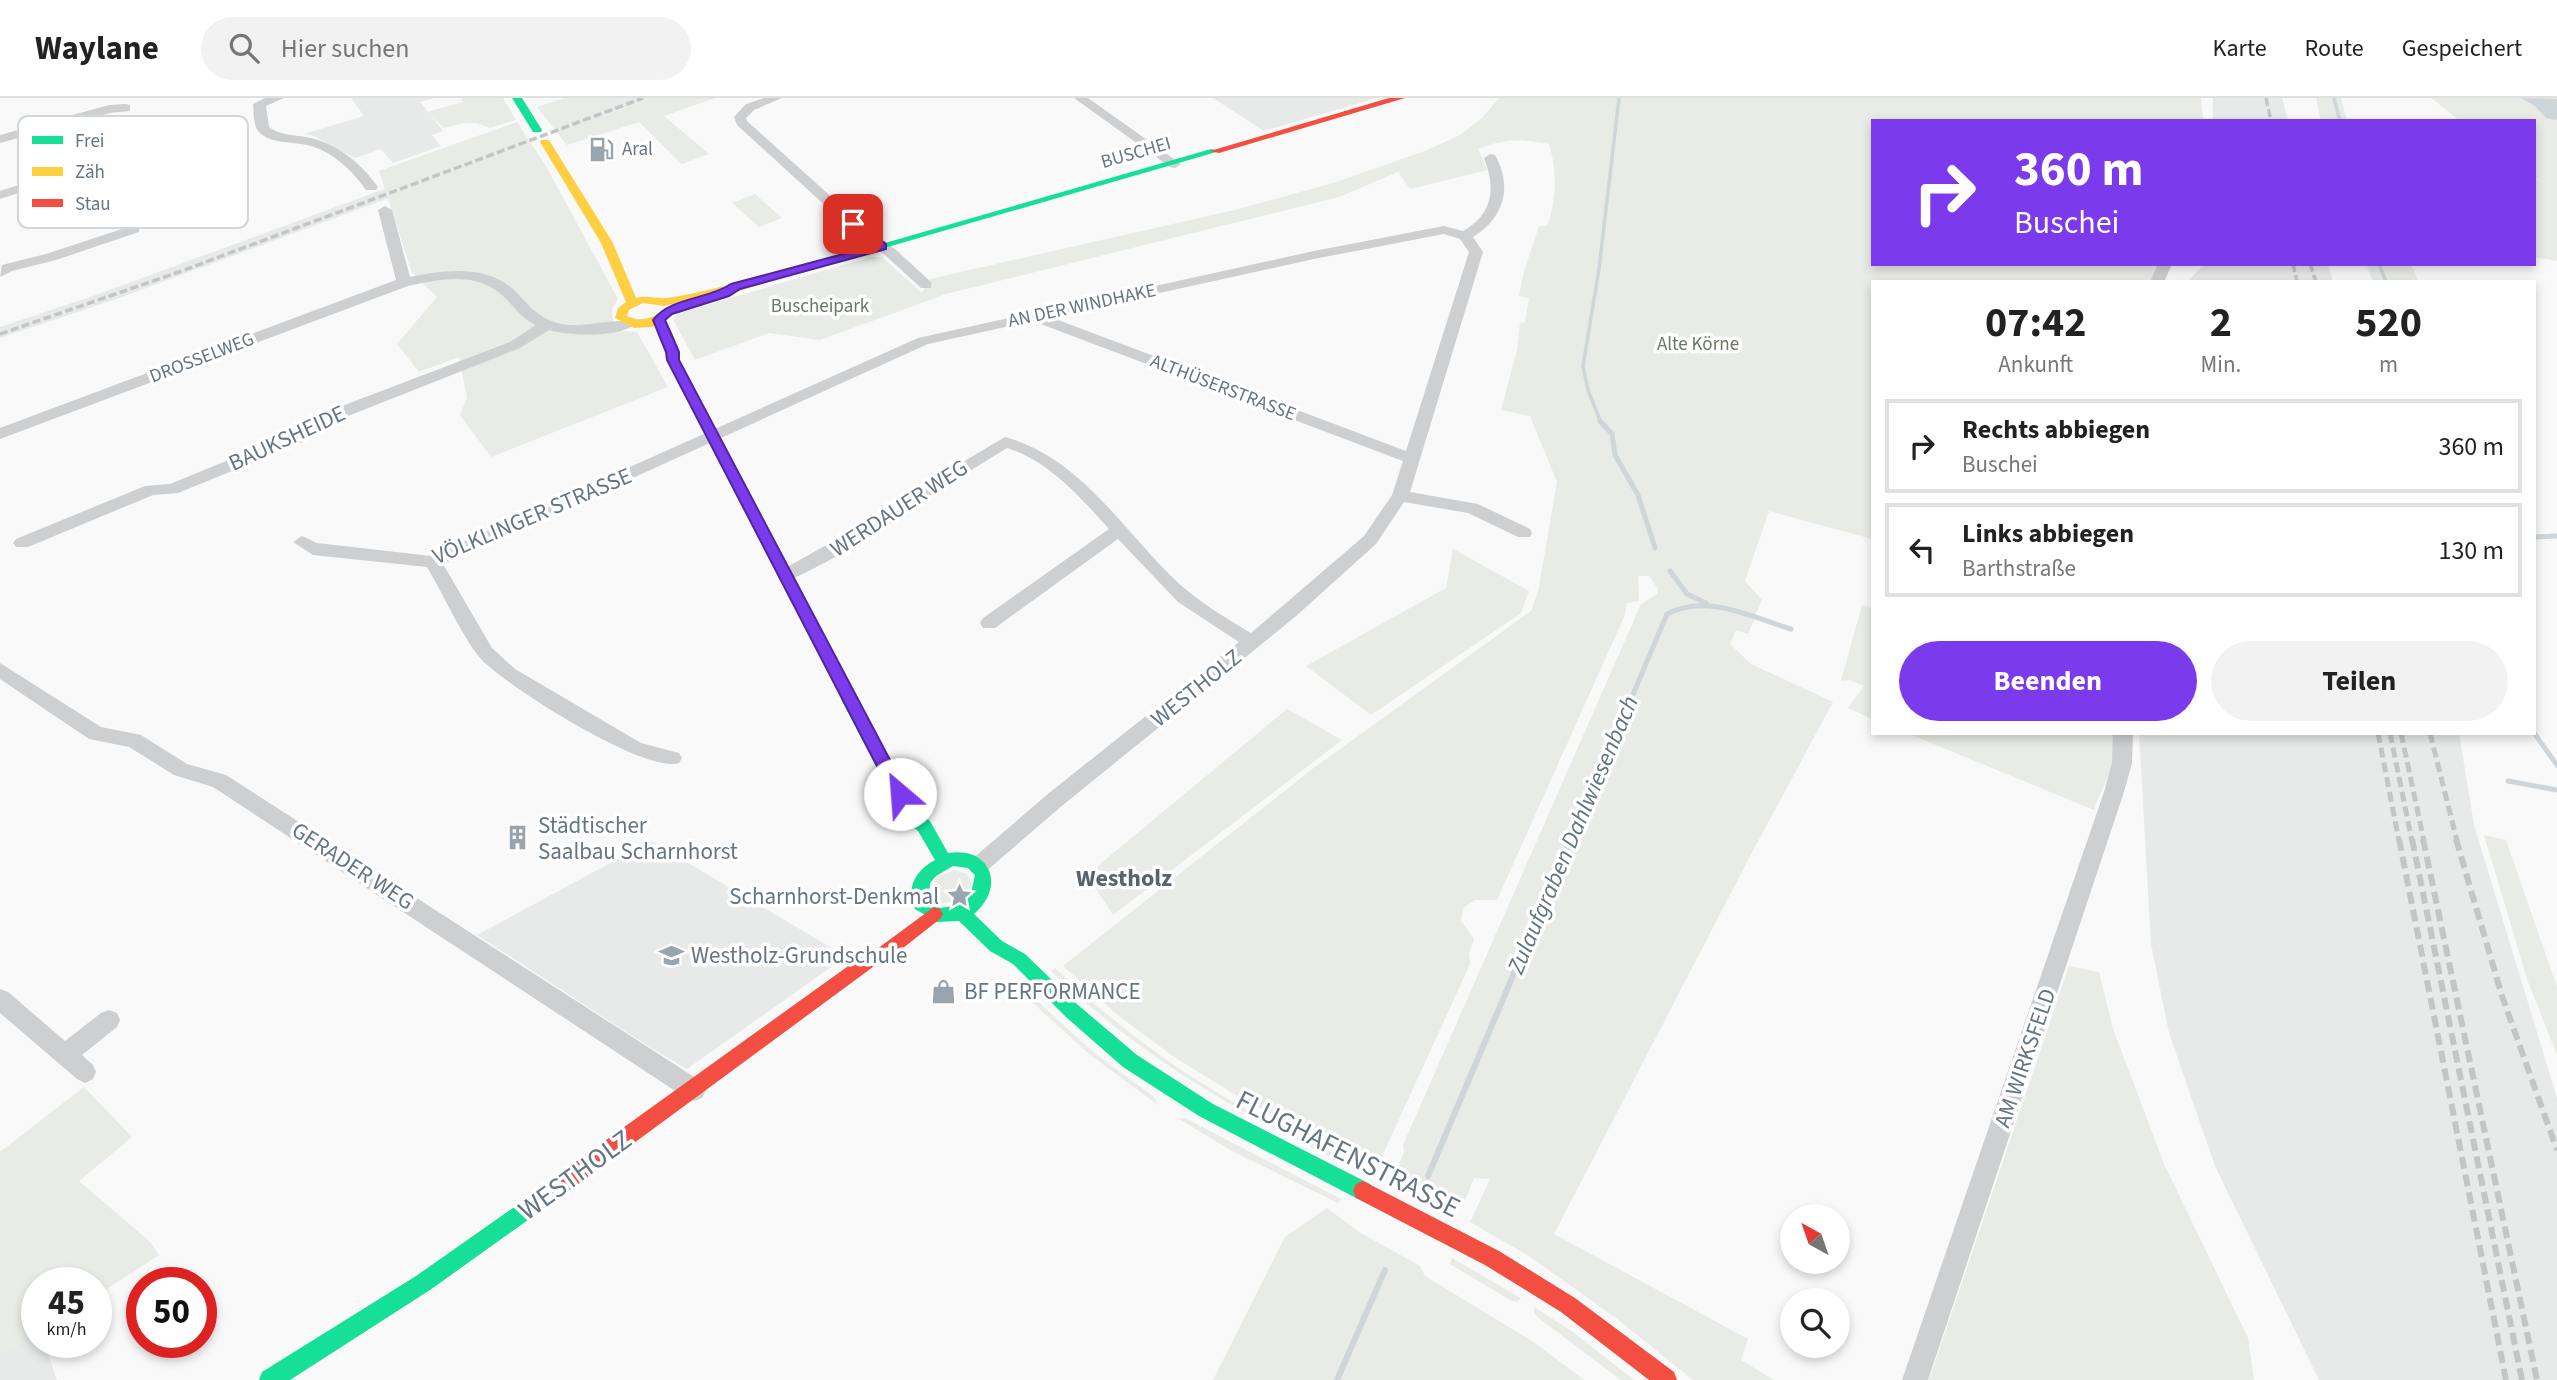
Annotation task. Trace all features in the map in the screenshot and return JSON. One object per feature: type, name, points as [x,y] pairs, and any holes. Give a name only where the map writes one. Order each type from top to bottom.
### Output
[{"type":"main road","points":[[517,98],[607,243],[645,312],[673,352],[673,360],[715,436],[910,815],[924,826],[944,861]]},
{"type":"main road","name":"BUSCHEI","points":[[645,312],[1175,164],[1400,98]]},
{"type":"main road","points":[[910,815],[908,823],[915,843]]},
{"type":"main road","points":[[959,859],[978,866],[984,873],[986,910],[951,916],[928,909],[918,889],[926,865],[959,859]]},
{"type":"main road","name":"WESTHOLZ","points":[[270,1380],[396,1302],[694,1090],[871,959],[883,954],[928,909]]},
{"type":"main road","name":"FLUGHAFENSTRASSE","points":[[986,910],[1008,938],[1019,959]]},
{"type":"main road","name":"FLUGHAFENSTRASSE","points":[[962,913],[996,946],[1019,959],[1072,1011],[1130,1061],[1180,1094],[1492,1258],[1568,1306],[1666,1380]]},
{"type":"street","points":[[278,98],[258,104],[264,130],[282,137],[318,144],[356,167],[371,187]]},
{"type":"street","points":[[776,98],[750,107],[740,117],[741,122],[926,285]]},
{"type":"street","points":[[1080,98],[1175,164]]},
{"type":"street","points":[[84,116],[109,109],[126,108]]},
{"type":"street","points":[[0,139],[18,134]]},
{"type":"street","points":[[1465,236],[1482,227],[1492,215],[1498,194],[1499,176],[1490,158]]},
{"type":"street","points":[[0,195],[18,189]]},
{"type":"street","points":[[385,209],[404,282]]},
{"type":"street","points":[[2,266],[51,257],[134,229]]},
{"type":"street","name":"AN DER WINDHAKE","points":[[715,436],[908,347],[1314,255],[1444,230],[1465,236]]},
{"type":"street","name":"WESTHOLZ","points":[[978,866],[1056,799],[1252,642],[1360,549],[1400,496],[1476,252],[1465,236]]},
{"type":"street","name":"DROSSELWEG","points":[[0,434],[404,282],[440,275],[483,277],[508,293],[533,318],[553,325]]},
{"type":"street","points":[[553,325],[573,330],[645,312]]},
{"type":"street","name":"ALTHÜSERSTRASSE","points":[[1035,317],[1412,459]]},
{"type":"street","name":"BAUKSHEIDE","points":[[22,543],[151,491],[172,489],[300,437],[327,418],[515,345],[553,325]]},
{"type":"street","name":"VÖLKLINGER STRASSE","points":[[302,542],[313,548],[433,562],[715,436]]},
{"type":"street","name":"WERDAUER WEG","points":[[786,575],[805,568],[868,528],[889,519],[898,508],[1005,442],[1030,451],[1062,473],[1118,531]]},
{"type":"street","points":[[1400,496],[1472,508],[1524,533]]},
{"type":"street","points":[[989,623],[1118,531],[1184,598],[1252,642]]},
{"type":"street","points":[[433,562],[486,653],[508,674],[634,748],[654,756],[672,758]]},
{"type":"street","name":"GERADER WEG","points":[[0,670],[96,734],[134,740],[181,770],[219,781],[694,1090]]},
{"type":"street","name":"AM WIRKSFELD","points":[[1915,1380],[2114,792],[2122,763],[2123,735]]},
{"type":"street","points":[[0,999],[85,1072]]},
{"type":"street","points":[[66,1054],[109,1020]]},
{"type":"shaded area","points":[[351,98],[434,98],[420,102],[443,131],[432,135],[441,146],[393,163],[381,149],[355,158],[314,136],[304,134],[364,116]]},
{"type":"shaded area","points":[[630,98],[649,98],[603,116],[605,119],[591,125],[578,115]]},
{"type":"shaded area","points":[[1213,98],[1377,98],[1264,131]]},
{"type":"shaded area","points":[[2213,98],[2282,98],[2287,119],[2213,119]]},
{"type":"shaded area","points":[[2521,98],[2557,99],[2557,120],[2546,118],[2535,106]]},
{"type":"shaded area","points":[[469,158],[470,168],[122,297],[0,338],[0,327],[93,296]]},
{"type":"shaded area","points":[[2202,266],[2329,266],[2332,280],[2189,280]]},
{"type":"shaded area","points":[[2139,735],[2459,735],[2474,825],[2557,1098],[2557,1380],[2319,1380],[2215,1166],[2169,1033],[2151,944]]},
{"type":"shaded area","name":"Westholz-Grundschule","points":[[651,841],[834,951],[835,960],[831,967],[687,1069],[477,935]]},
{"type":"shaded area","points":[[21,1342],[21,1358],[49,1358],[57,1380],[0,1380],[0,1354]]},
{"type":"green space","points":[[461,98],[503,98],[516,120],[490,128],[477,123],[464,123],[444,128],[427,112],[463,102]]},
{"type":"green space","points":[[564,98],[630,98],[579,115],[591,124],[649,98],[715,98],[664,116],[709,154],[682,164],[639,122],[567,145],[537,107]]},
{"type":"green space","name":"Buscheipark","points":[[1499,98],[2201,98],[2203,119],[1871,119],[1871,266],[2158,266],[2152,280],[1871,280],[1871,539],[1769,511],[1745,581],[1762,600],[1748,634],[1736,630],[1730,644],[1751,664],[1833,702],[1554,1234],[1748,1339],[1741,1360],[1774,1380],[1693,1380],[1616,1318],[1529,1256],[1470,1222],[1490,1179],[1474,1178],[1465,1200],[1452,1193],[1445,1206],[1393,1179],[1404,1152],[1403,1145],[1641,604],[1657,594],[1658,589],[1649,576],[1638,576],[1639,601],[1627,603],[1624,617],[1497,900],[1475,900],[1463,908],[1461,921],[1474,939],[1469,953],[1470,964],[1379,1163],[1368,1165],[1239,1097],[1174,1057],[1115,1013],[1063,966],[1311,770],[1531,611],[1538,592],[1557,482],[1530,416],[1501,410],[1517,350],[1520,323],[1525,322],[1529,298],[1519,296],[1524,271],[1539,226],[1547,226],[1553,206],[1555,174],[1549,144],[1522,140],[1496,143],[1478,149],[1487,170],[1410,189],[1398,172],[1339,197],[946,294],[820,340],[769,333],[695,360],[674,321],[674,317],[680,313],[870,257],[882,257],[922,293],[930,279],[1239,209],[1333,183],[1425,151],[1460,135],[1482,118]]},
{"type":"green space","points":[[2316,98],[2341,98],[2346,119],[2321,119]]},
{"type":"green space","points":[[2431,98],[2557,98],[2557,261],[2536,257],[2536,179],[2541,182],[2536,178],[2536,119],[2457,119]]},
{"type":"green space","points":[[517,122],[547,168],[618,299],[612,309],[614,330],[637,332],[668,387],[491,457],[460,415],[467,398],[459,357],[419,372],[397,344],[437,297],[412,273],[379,171]]},
{"type":"green space","points":[[755,194],[782,218],[759,227],[732,203]]},
{"type":"green space","points":[[2367,266],[2412,266],[2418,280],[2372,280]]},
{"type":"green space","points":[[1453,549],[1529,591],[1521,613],[1371,715],[1306,666],[1446,588]]},
{"type":"green space","points":[[1862,605],[1871,608],[1871,719],[1848,708],[1864,686],[1850,680],[1841,681]]},
{"type":"green space","points":[[1287,709],[1342,740],[1113,915],[1087,875]]},
{"type":"green space","points":[[1912,735],[2118,735],[2113,764],[2094,810]]},
{"type":"green space","points":[[2484,835],[2506,840],[2557,987],[2557,1055],[2527,979]]},
{"type":"green space","points":[[955,870],[967,874],[972,884],[962,900],[942,903],[933,897],[932,887],[937,877]]},
{"type":"green space","points":[[2069,966],[2099,972],[2113,1029],[2164,1164],[2248,1338],[2254,1380],[1929,1380]]},
{"type":"green space","points":[[1055,968],[1123,1027],[1196,1080],[1248,1110],[1362,1168],[1361,1171],[1235,1107],[1160,1060],[1087,1003],[1051,971]]},
{"type":"green space","points":[[1024,989],[1092,1051],[1154,1097],[1158,1105],[1089,1054],[1020,991]]},
{"type":"green space","points":[[84,1087],[132,1137],[79,1181],[149,1241],[159,1255],[141,1267],[126,1267],[126,1276],[112,1286],[112,1267],[21,1267],[21,1342],[0,1354],[0,1152]]},
{"type":"green space","points":[[1185,1118],[1341,1199],[1338,1203],[1232,1151],[1179,1119]]},
{"type":"green space","points":[[1327,1208],[1359,1232],[1420,1266],[1425,1276],[1535,1343],[1584,1380],[1213,1380],[1285,1237]]},
{"type":"green space","points":[[1452,1258],[1521,1298],[1517,1302],[1512,1301],[1450,1264]]},
{"type":"green space","points":[[1534,1307],[1573,1332],[1634,1380],[1621,1380],[1540,1319],[1534,1313]]},
{"type":"waterway","name":"Alte Körne","points":[[1600,421],[1588,390],[1583,366],[1599,269],[1619,98]]},
{"type":"waterway","points":[[2334,98],[2339,119]]},
{"type":"waterway","points":[[2380,266],[2385,280]]},
{"type":"waterway","name":"Alte Körne","points":[[1600,421],[1612,434],[1615,455],[1638,495],[1655,548]]},
{"type":"waterway","points":[[2536,537],[2557,536]]},
{"type":"waterway","name":"Alte Körne","points":[[1670,571],[1687,594],[1706,603]]},
{"type":"waterway","name":"Zulaufgraben Dahlwiesenbach","points":[[1571,841],[1667,614],[1682,608],[1713,606],[1791,629]]},
{"type":"waterway","points":[[2535,735],[2557,765]]},
{"type":"waterway","points":[[2508,781],[2557,790]]},
{"type":"waterway","name":"Zulaufgraben Dahlwiesenbach","points":[[1428,1176],[1571,839]]},
{"type":"waterway","name":"Zulaufgraben Dahlwiesenbach","points":[[1337,1380],[1385,1270]]},
{"type":"railway","points":[[0,334],[179,272],[643,98]]},
{"type":"railway","points":[[2266,98],[2271,119]]},
{"type":"railway","points":[[2293,266],[2297,280]]},
{"type":"railway","points":[[2311,266],[2315,280]]},
{"type":"railway","points":[[2378,735],[2399,841]]},
{"type":"railway","points":[[2390,735],[2412,841]]},
{"type":"railway","points":[[2401,735],[2424,841]]},
{"type":"railway","points":[[2430,735],[2457,841]]},
{"type":"railway","points":[[2399,839],[2506,1380]]},
{"type":"railway","points":[[2412,839],[2522,1380]]},
{"type":"railway","points":[[2423,839],[2537,1380]]},
{"type":"railway","points":[[2456,839],[2502,996],[2557,1150]]},
{"type":"traffic: fast","points":[[517,98],[537,130]]},
{"type":"traffic: fast","points":[[818,264],[1215,151]]},
{"type":"traffic: fast","points":[[849,699],[910,815],[924,826],[944,861]]},
{"type":"traffic: fast","points":[[952,859],[973,862],[983,872],[983,881],[973,905],[950,916],[932,912],[921,904],[920,887],[926,875],[952,859]]},
{"type":"traffic: fast","points":[[962,913],[996,946],[1019,959],[1072,1011],[1130,1061],[1206,1110],[1363,1191]]},
{"type":"traffic: fast","points":[[270,1380],[423,1283],[570,1178]]},
{"type":"traffic: slow","points":[[545,142],[607,243],[632,303]]},
{"type":"traffic: slow","points":[[735,287],[679,306],[648,324],[634,324],[621,318],[624,308],[638,301],[648,299],[664,302],[755,282],[818,264]]},
{"type":"traffic: jam","points":[[1215,151],[1400,98]]},
{"type":"traffic: jam","points":[[659,320],[673,352],[673,360],[849,699]]},
{"type":"traffic: jam","points":[[570,1178],[871,959],[883,954],[934,914]]},
{"type":"traffic: jam","points":[[1363,1191],[1492,1258],[1568,1305],[1666,1380]]},
{"type":"place","name":"Aral","points":[[602,149]]},
{"type":"place","name":"Städtischer Saalbau Scharnhorst","points":[[518,838]]},
{"type":"place","name":"Scharnhorst-Denkmal","points":[[959,896]]},
{"type":"place","name":"Westholz-Grundschule","points":[[671,955]]},
{"type":"place","name":"BF PERFORMANCE","points":[[944,991]]},
{"type":"district","name":"Westholz","points":[[1124,878]]},
{"type":"route","points":[[853,224],[882,247],[735,287],[725,293],[668,311],[659,320],[673,352],[673,360],[900,794]]}]
